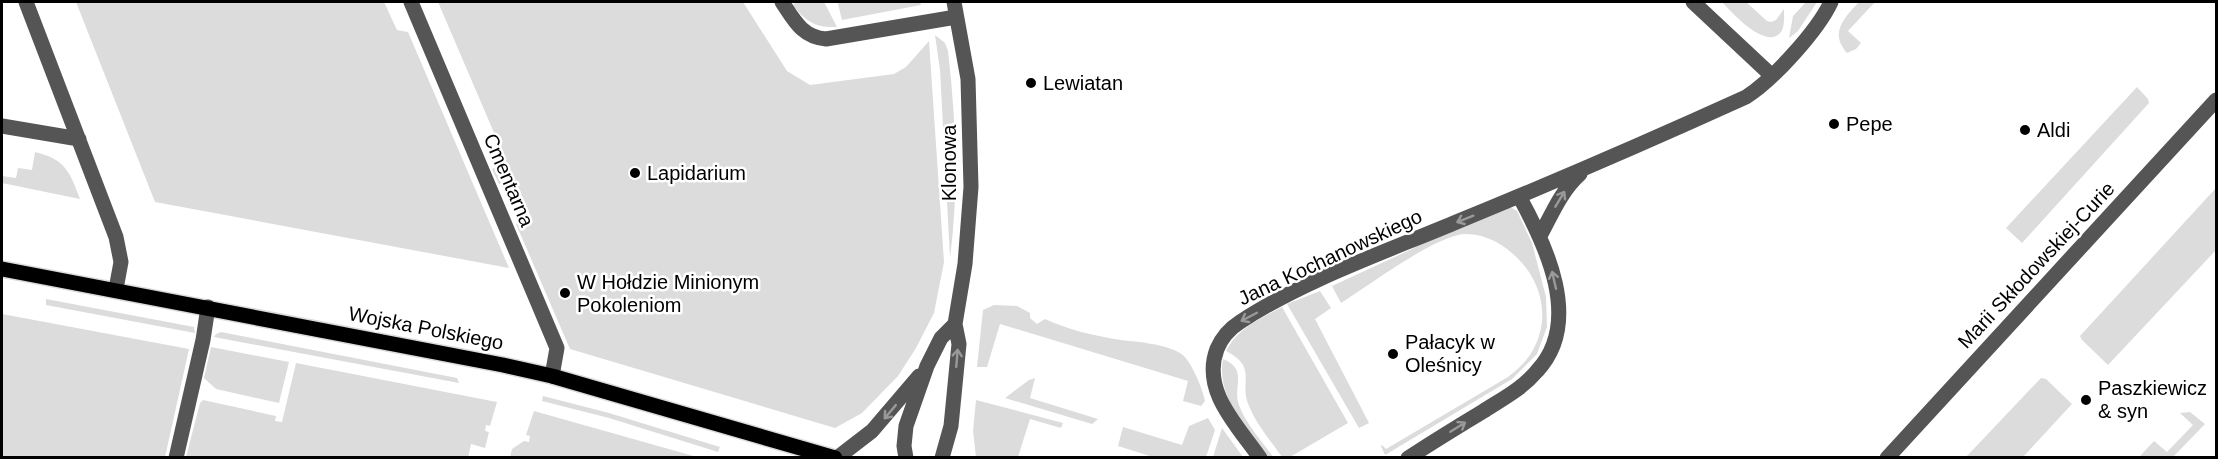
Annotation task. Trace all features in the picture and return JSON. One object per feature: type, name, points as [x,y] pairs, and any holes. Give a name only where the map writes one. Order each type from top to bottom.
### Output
[{"type":"main road","name":"Wojska Polskiego","points":[[2,269],[428,349],[552,376],[836,458]]},
{"type":"street","points":[[26,2],[116,237],[121,262],[116,289]]},
{"type":"street","points":[[782,2],[800,28],[816,38],[826,39],[955,9]]},
{"type":"street","points":[[1693,2],[1772,75]]},
{"type":"street","name":"Jana Kochanowskiego","points":[[1260,458],[1222,404],[1214,385],[1216,351],[1224,335],[1240,322],[1357,263],[1587,168],[1746,97],[1761,86],[1809,36],[1831,2]]},
{"type":"street","name":"Cmentarna","points":[[412,4],[557,348],[552,376]]},
{"type":"street","name":"Klonowa","points":[[942,458],[951,426],[959,344],[955,324],[965,264],[971,187],[968,79],[955,9]]},
{"type":"street","name":"Marii Skłodowskiej-Curie","points":[[1887,458],[2217,100]]},
{"type":"street","points":[[2,126],[79,139]]},
{"type":"street","name":"Jana Kochanowskiego","points":[[1540,236],[1570,182],[1587,168]]},
{"type":"street","points":[[1408,458],[1520,388],[1539,370],[1556,338],[1559,320],[1554,280],[1540,236],[1519,196]]},
{"type":"street","points":[[176,458],[203,340],[208,307]]},
{"type":"street","name":"Klonowa","points":[[906,458],[904,446],[906,426],[927,366],[941,338],[955,324]]},
{"type":"street","name":"Klonowa","points":[[836,458],[872,431],[927,366]]},
{"type":"shaded area","points":[[76,2],[384,2],[397,30],[408,32],[509,268],[155,202]]},
{"type":"shaded area","points":[[438,2],[743,2],[787,71],[810,85],[894,74],[906,67],[929,41],[944,262],[934,313],[898,376],[862,413],[835,428],[570,349],[516,224],[531,217],[514,178],[499,184],[492,169],[507,163]]},
{"type":"shaded area","points":[[796,2],[824,2],[837,27],[812,23],[793,5]]},
{"type":"shaded area","points":[[840,2],[920,2],[921,5],[842,20],[838,4]]},
{"type":"shaded area","points":[[1724,2],[1746,2],[1771,22],[1776,20],[1784,9],[1781,32],[1775,37],[1759,34],[1742,22]]},
{"type":"shaded area","points":[[1806,2],[1817,2],[1798,31],[1789,38],[1793,16]]},
{"type":"shaded area","points":[[1859,2],[1875,2],[1848,31],[1861,43],[1856,49],[1847,53],[1839,39],[1839,32],[1848,14]]},
{"type":"shaded area","points":[[935,35],[945,43],[948,51],[953,103],[955,206],[950,258],[940,70]]},
{"type":"shaded area","points":[[2137,87],[2149,103],[2022,243],[2006,228]]},
{"type":"shaded area","points":[[35,152],[53,158],[65,168],[80,199],[2,183],[2,176],[16,178],[18,168],[32,170]]},
{"type":"shaded area","points":[[2216,188],[2216,250],[2108,365],[2080,336]]},
{"type":"shaded area","points":[[1507,205],[1517,211],[1532,243],[1546,297],[1547,327],[1537,354],[1512,379],[1385,455],[1382,445],[1386,449],[1508,377],[1522,365],[1531,354],[1539,336],[1542,322],[1540,295],[1527,270],[1507,249],[1488,238],[1465,234],[1437,243],[1420,252],[1341,303],[1332,286]]},
{"type":"shaded area","points":[[1320,291],[1331,308],[1315,319],[1369,423],[1359,428],[1287,304]]},
{"type":"shaded area","points":[[46,299],[194,327],[195,333],[46,305]]},
{"type":"shaded area","points":[[994,305],[1017,306],[1030,313],[1030,318],[1037,324],[1045,319],[1092,334],[1174,350],[1184,356],[1192,368],[1205,401],[1201,406],[1183,401],[1188,381],[1000,324],[987,367],[977,367],[983,310]]},
{"type":"shaded area","points":[[1282,307],[1348,423],[1290,457],[1282,457],[1256,419],[1246,397],[1246,376],[1242,363],[1226,351],[1243,330]]},
{"type":"shaded area","points":[[2,314],[189,349],[165,457],[2,457]]},
{"type":"shaded area","points":[[221,332],[457,378],[459,383],[214,337]]},
{"type":"shaded area","points":[[211,347],[289,362],[279,403],[216,389],[204,378]]},
{"type":"shaded area","points":[[1223,359],[1231,363],[1238,373],[1237,398],[1242,412],[1273,457],[1267,457],[1235,411],[1224,386]]},
{"type":"shaded area","points":[[296,363],[497,402],[490,426],[486,425],[485,431],[489,432],[485,448],[471,444],[468,458],[186,457],[200,403],[203,400],[276,416],[275,421],[282,422]]},
{"type":"shaded area","points":[[1035,378],[1030,398],[1098,419],[1092,424],[1005,398]]},
{"type":"shaded area","points":[[2041,378],[2046,379],[2072,404],[2023,457],[1966,457]]},
{"type":"shaded area","points":[[543,396],[609,413],[720,447],[718,452],[609,418],[542,401]]},
{"type":"shaded area","points":[[976,400],[1063,423],[1061,428],[1030,419],[1018,457],[976,457],[973,431]]},
{"type":"shaded area","points":[[534,411],[697,457],[510,457],[512,449],[524,441],[529,442],[530,436],[526,435]]},
{"type":"shaded area","points":[[2190,412],[2205,424],[2173,457],[2139,457],[2154,441],[2167,452],[2193,425],[2180,413]]},
{"type":"shaded area","points":[[1208,418],[1215,430],[1206,457],[1153,457],[1118,446],[1123,427],[1182,445],[1189,426]]},
{"type":"shaded area","points":[[1222,428],[1243,457],[1213,457]]},
{"type":"place","name":"Lewiatan","points":[[1031,83]]},
{"type":"place","name":"Pepe","points":[[1834,124]]},
{"type":"place","name":"Aldi","points":[[2025,130]]},
{"type":"place","name":"Lapidarium","points":[[635,173]]},
{"type":"place","name":"W Hołdzie Minionym Pokoleniom","points":[[565,293]]},
{"type":"place","name":"Pałacyk w Oleśnicy","points":[[1393,354]]},
{"type":"place","name":"Paszkiewicz & syn","points":[[2086,400]]}]
